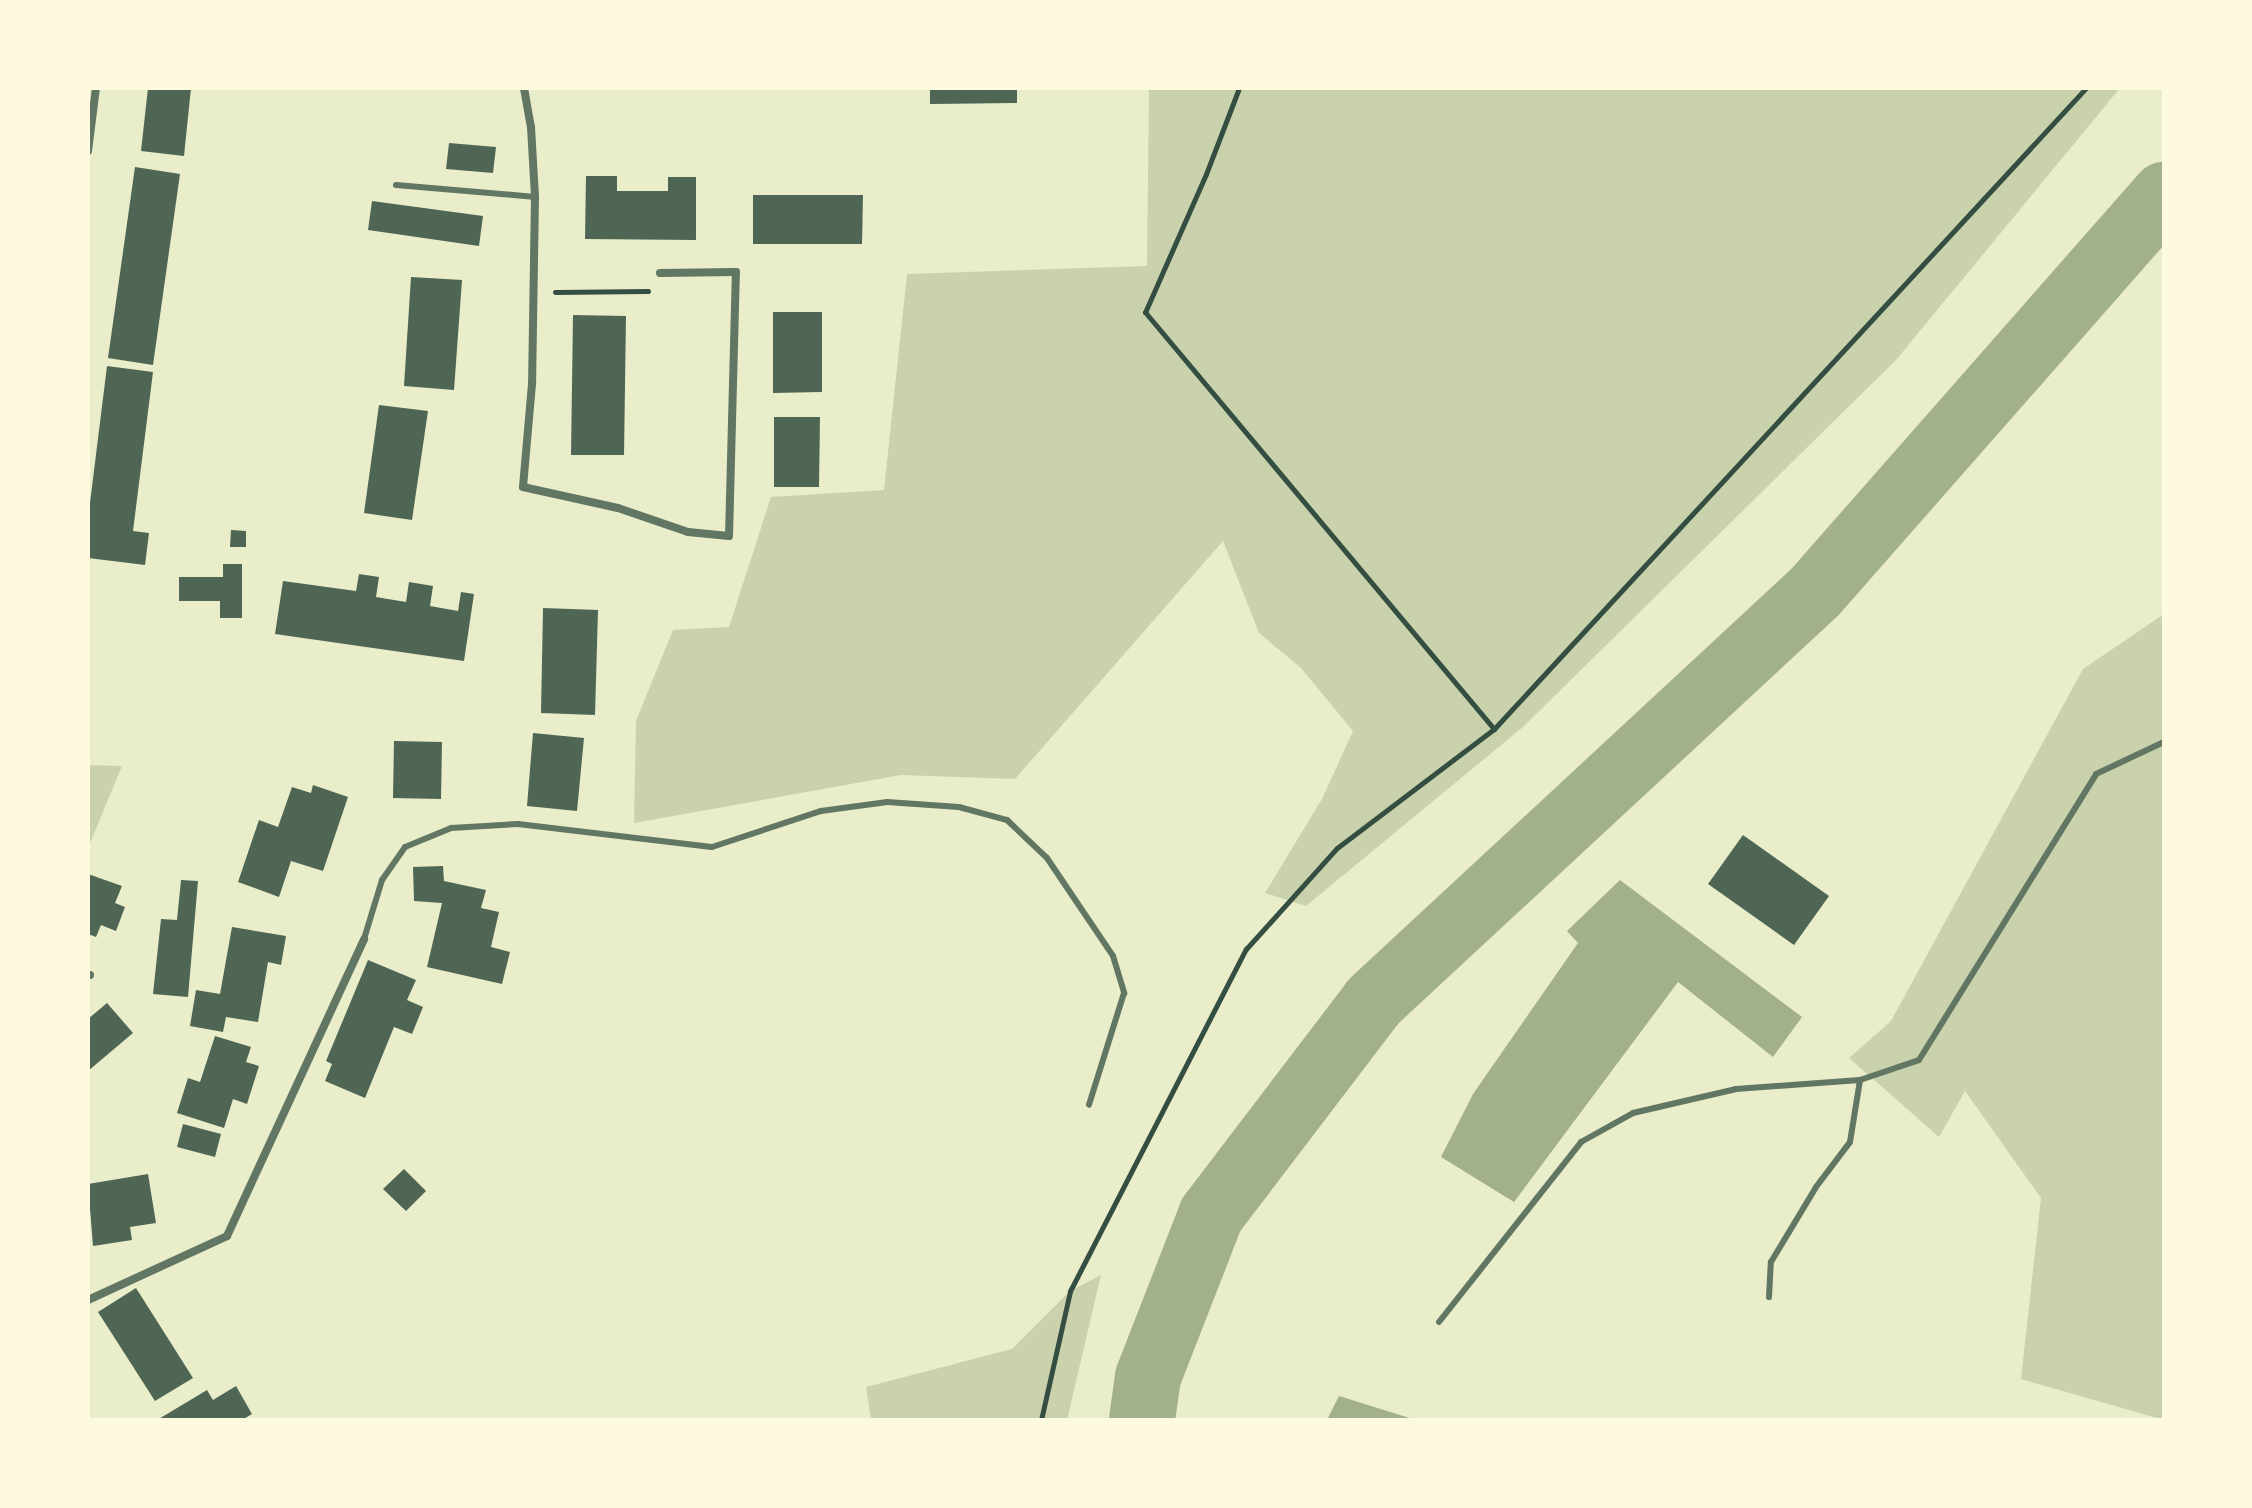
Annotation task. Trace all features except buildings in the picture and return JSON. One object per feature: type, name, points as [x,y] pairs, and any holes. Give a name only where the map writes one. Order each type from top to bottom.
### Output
[{"type":"street","points":[[88,151],[96,88]]},
{"type":"street","points":[[524,88],[531,127],[535,197],[532,384],[523,487],[618,508],[688,532],[729,536],[736,272],[660,273]]},
{"type":"street","points":[[88,1300],[227,1236],[364,939]]},
{"type":"lane","points":[[396,185],[535,197]]},
{"type":"lane","points":[[1439,1322],[1581,1142],[1633,1113],[1736,1089],[1860,1080],[1919,1060],[2096,774],[2164,742]]},
{"type":"lane","points":[[364,939],[382,880],[405,847],[451,828],[518,824],[712,847],[821,811],[887,802],[959,807],[1007,820],[1047,858],[1113,956],[1124,993],[1089,1105]]},
{"type":"lane","points":[[1769,1297],[1771,1262],[1816,1187],[1850,1142],[1860,1080]]},
{"type":"path","points":[[1239,88],[1206,174],[1145,312],[1494,729]]},
{"type":"path","points":[[1041,1420],[1070,1291],[1246,949],[1337,848],[1494,729],[2086,88]]},
{"type":"path","points":[[534,292],[647,293],[660,273]]},
{"type":"shaded area","points":[[1149,88],[2120,88],[1896,360],[1523,727],[1306,906],[1265,893],[1322,799],[1353,731],[1301,668],[1259,633],[1223,541],[1015,779],[901,775],[634,823],[636,721],[673,630],[729,627],[771,497],[884,490],[907,274],[1147,266]]},
{"type":"shaded area","points":[[2164,614],[2164,1420],[2021,1379],[2041,1198],[1965,1091],[1939,1137],[1849,1058],[1891,1021],[2083,669]]},
{"type":"shaded area","points":[[88,765],[122,766],[88,848]]},
{"type":"shaded area","points":[[1620,880],[1802,1017],[1773,1057],[1678,982],[1514,1202],[1441,1157],[1473,1094],[1578,943],[1567,931]]},
{"type":"shaded area","points":[[1101,1275],[1067,1420],[871,1420],[866,1387],[1012,1349],[1070,1291]]},
{"type":"shaded area","points":[[1339,1396],[1416,1420],[1327,1420]]},
{"type":"waterway","points":[[1142,1420],[1148,1377],[1211,1215],[1374,1001],[1815,592],[2164,195]]}]
